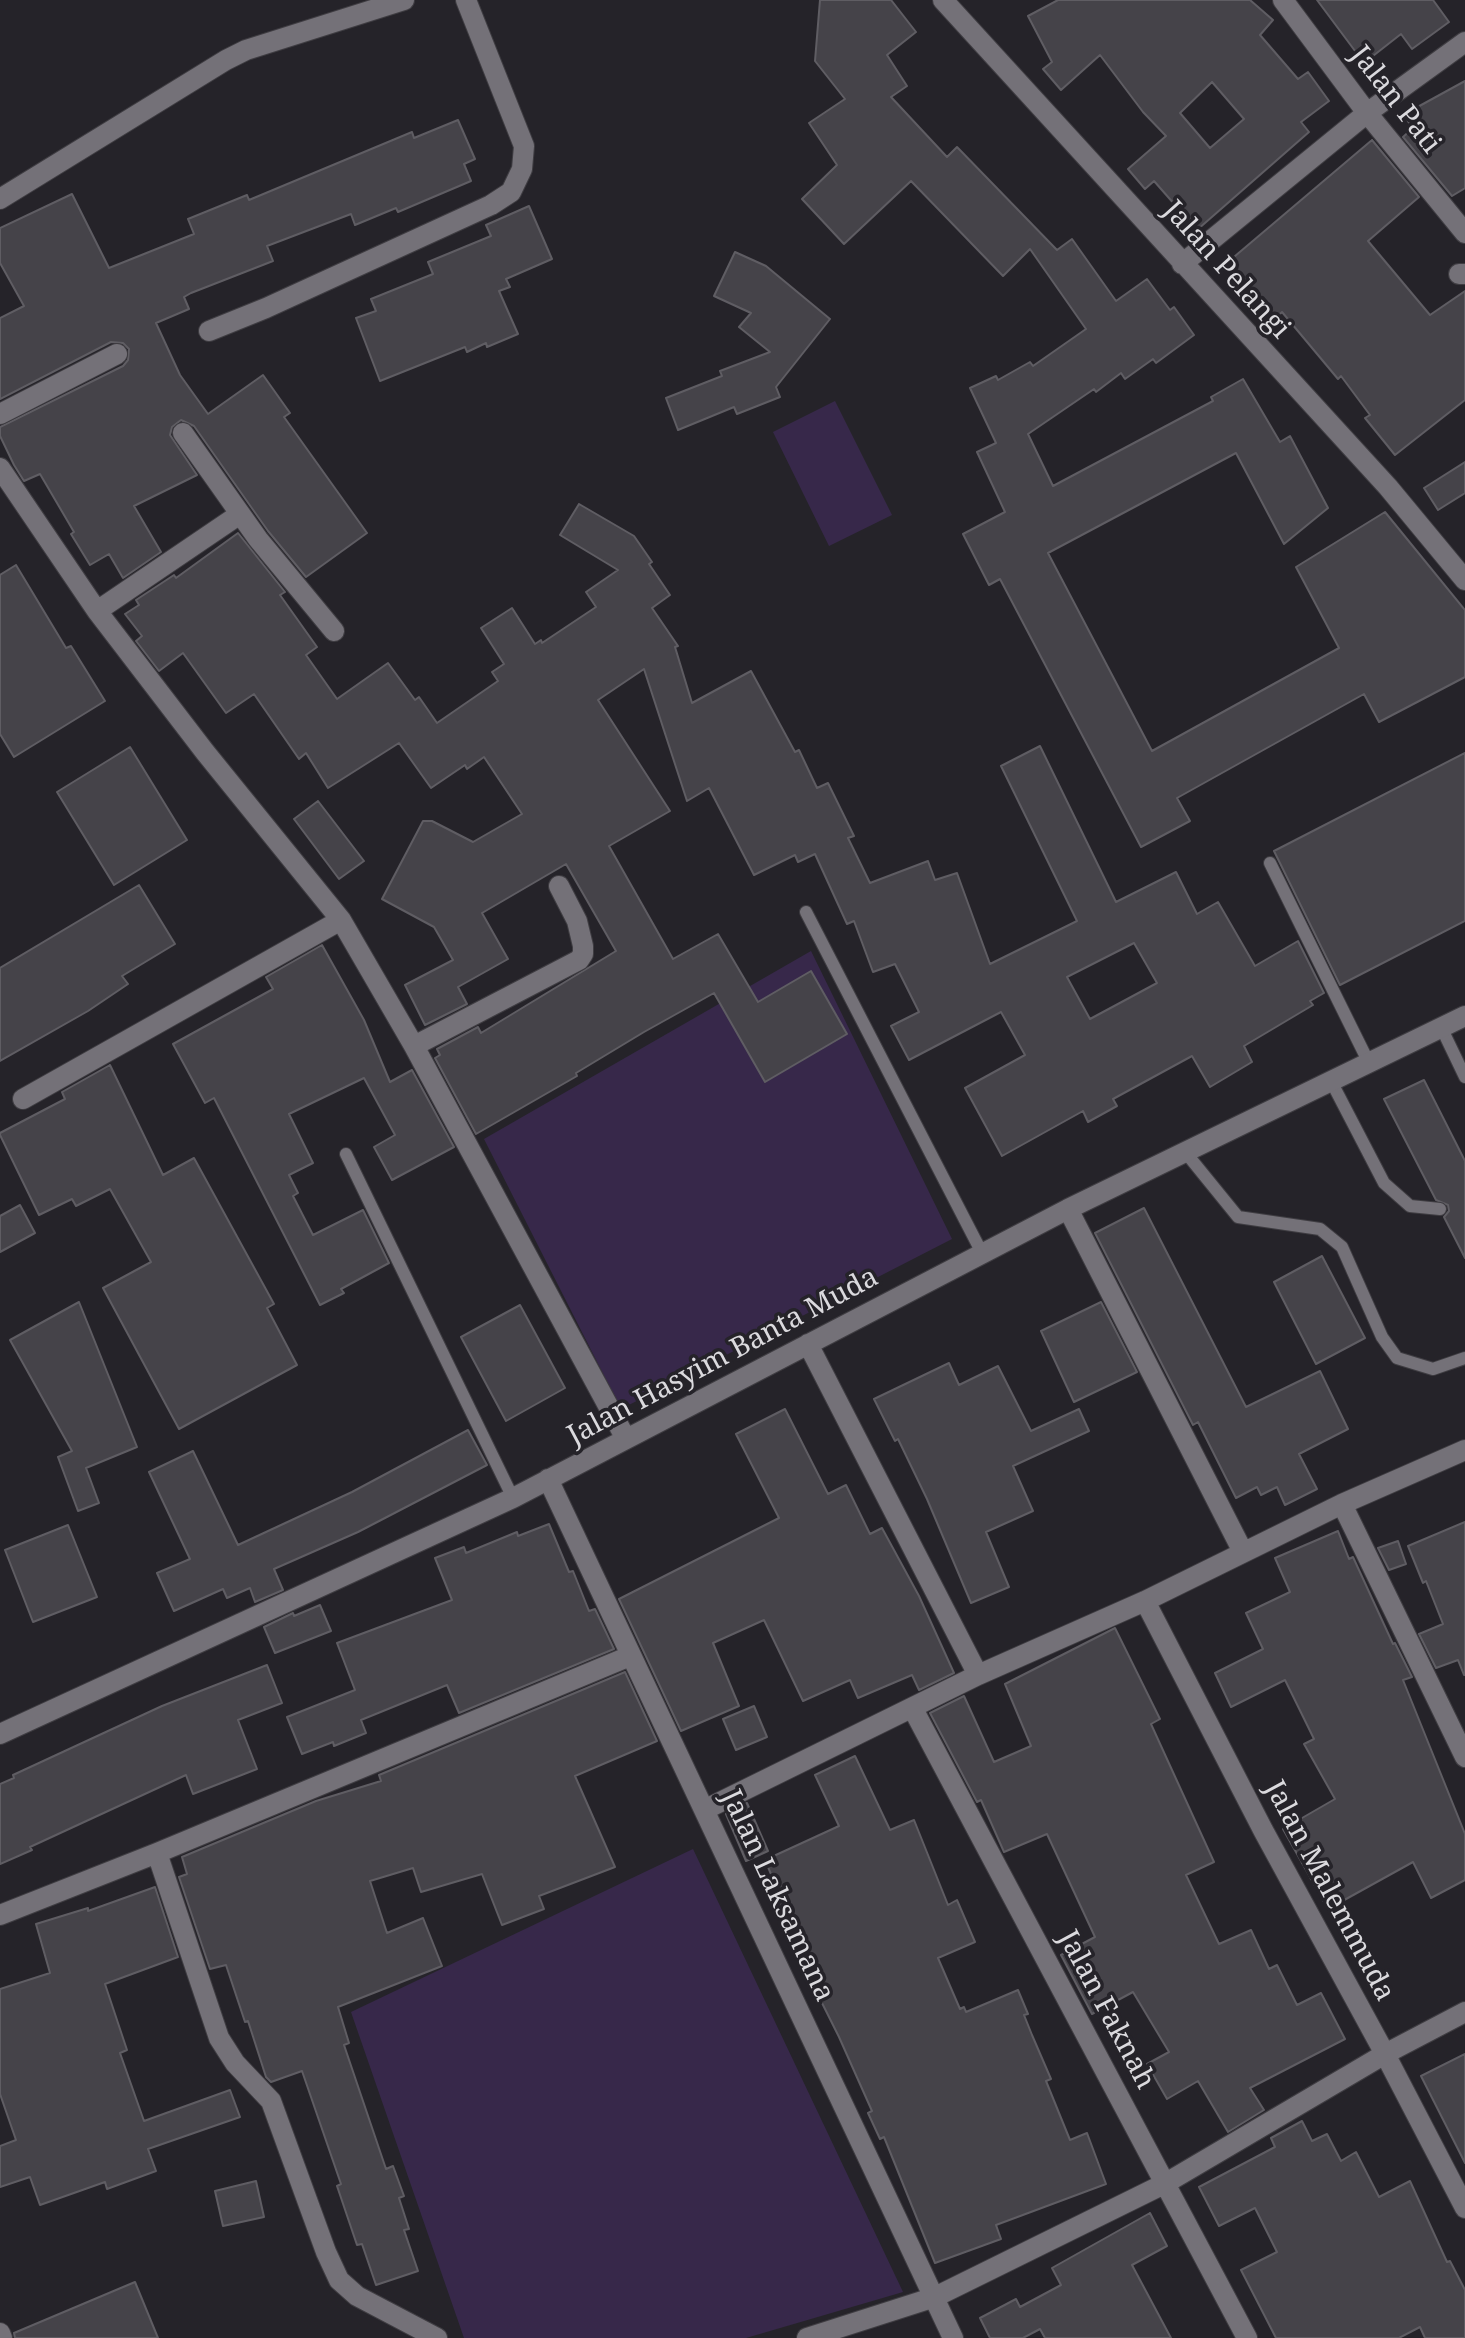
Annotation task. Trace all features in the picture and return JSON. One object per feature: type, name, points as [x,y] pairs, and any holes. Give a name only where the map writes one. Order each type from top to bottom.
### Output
[{"type":"street","points":[[0,199],[236,55],[404,0]]},
{"type":"street","points":[[209,331],[491,205],[511,192],[522,169],[524,146],[466,0]]},
{"type":"street","name":"Jalan Pelangi","points":[[943,0],[1388,487],[1465,580]]},
{"type":"street","name":"Jalan Pati","points":[[1283,0],[1367,113],[1465,233]]},
{"type":"street","points":[[1182,264],[1367,113],[1465,42]]},
{"type":"street","points":[[0,414],[117,354]]},
{"type":"street","points":[[183,433],[240,514],[334,631]]},
{"type":"street","points":[[0,468],[97,611],[205,752],[341,920],[414,1046],[626,1439]]},
{"type":"street","points":[[97,611],[240,514]]},
{"type":"street","points":[[414,1046],[579,960],[583,946],[577,921],[559,886]]},
{"type":"street","points":[[23,1099],[341,920]]},
{"type":"street","name":"Jalan Hasyim Banta Muda","points":[[0,1734],[513,1498],[1068,1209],[1465,1016]]},
{"type":"street","points":[[1068,1209],[1243,1552]]},
{"type":"street","points":[[808,1344],[978,1675]]},
{"type":"street","points":[[706,1809],[978,1675],[1145,1601],[1342,1504],[1465,1450]]},
{"type":"street","name":"Jalan Laksamana","points":[[548,1479],[953,2338]]},
{"type":"street","points":[[1342,1504],[1465,1757]]},
{"type":"street","name":"Jalan Malemmuda","points":[[1145,1601],[1263,1830],[1465,2208]]},
{"type":"street","points":[[0,1915],[630,1656]]},
{"type":"street","name":"Jalan Faknah","points":[[913,1709],[1247,2338]]},
{"type":"street","points":[[157,1853],[219,2038],[235,2063],[271,2101],[339,2280],[357,2296],[437,2338]]},
{"type":"street","points":[[807,2338],[935,2297],[1166,2183],[1385,2054],[1465,2012]]},
{"type":"lane","points":[[1270,863],[1369,1063]]},
{"type":"lane","points":[[806,912],[982,1253]]},
{"type":"lane","points":[[1441,1027],[1465,1077]]},
{"type":"lane","points":[[1331,1081],[1384,1183],[1410,1206],[1440,1209]]},
{"type":"lane","points":[[1186,1153],[1238,1217],[1320,1229],[1342,1247],[1382,1337],[1397,1358],[1433,1369],[1465,1358]]},
{"type":"lane","points":[[346,1154],[513,1498]]},
{"type":"shaded area","points":[[835,401],[892,515],[829,546],[773,432]]},
{"type":"shaded area","points":[[811,951],[952,1239],[621,1409],[484,1139]]},
{"type":"shaded area","points":[[693,1849],[903,2292],[746,2338],[464,2338],[351,2012]]},
{"type":"building","points":[[820,0],[891,0],[916,32],[887,55],[907,86],[891,97],[947,157],[957,147],[1057,250],[1072,239],[1116,301],[1147,279],[1170,310],[1174,307],[1194,335],[1156,363],[1153,359],[1125,379],[1121,373],[1096,392],[1094,389],[1028,434],[1053,486],[1213,401],[1211,397],[1243,379],[1280,442],[1290,436],[1328,508],[1284,544],[1236,453],[1048,553],[1152,751],[1339,648],[1296,567],[1385,512],[1465,610],[1465,677],[1379,722],[1364,694],[1177,798],[1190,821],[1141,847],[1000,579],[989,585],[963,534],[1005,512],[977,452],[996,443],[970,388],[996,376],[998,380],[1030,362],[1033,366],[1086,329],[1030,249],[1003,276],[911,181],[844,244],[802,199],[837,165],[809,123],[845,99],[815,61]]},
{"type":"building","points":[[1058,0],[1250,0],[1273,20],[1260,35],[1298,79],[1308,72],[1329,101],[1301,122],[1309,132],[1197,230],[1154,181],[1145,189],[1128,169],[1166,136],[1143,112],[1100,55],[1061,90],[1043,69],[1052,62],[1028,16]],"holes":[[[1212,82],[1244,119],[1210,148],[1180,113]]]},
{"type":"building","points":[[1317,0],[1433,0],[1449,22],[1412,49],[1401,34],[1364,63]]},
{"type":"building","points":[[1465,81],[1465,188],[1452,196],[1403,137],[1413,128],[1403,115]]},
{"type":"building","points":[[458,120],[475,159],[464,164],[471,181],[398,212],[396,208],[355,225],[351,214],[267,246],[273,261],[191,293],[184,297],[189,309],[156,323],[180,375],[208,414],[263,375],[290,413],[284,417],[367,533],[306,577],[268,531],[194,426],[181,420],[172,427],[170,435],[197,475],[134,506],[161,552],[123,578],[109,554],[90,565],[40,474],[24,481],[0,436],[0,427],[123,366],[128,360],[129,349],[123,343],[111,342],[0,399],[0,318],[24,306],[0,263],[0,228],[72,194],[109,268],[194,234],[188,219],[247,195],[249,200],[412,132],[414,138]]},
{"type":"building","points":[[1372,140],[1419,197],[1368,241],[1430,315],[1465,291],[1465,400],[1395,455],[1365,418],[1370,415],[1341,376],[1338,379],[1282,312],[1274,320],[1239,282],[1243,278],[1228,262]]},
{"type":"building","points":[[529,206],[552,259],[506,279],[510,287],[499,291],[518,334],[467,352],[465,347],[380,381],[356,318],[376,311],[371,299],[433,274],[428,262],[491,236],[486,225]]},
{"type":"building","points":[[735,252],[766,266],[830,319],[776,387],[780,397],[737,414],[734,407],[678,430],[666,398],[722,376],[720,371],[770,352],[739,327],[751,313],[714,296]]},
{"type":"building","points":[[1465,462],[1465,493],[1438,510],[1424,488]]},
{"type":"building","points":[[579,504],[634,536],[670,595],[652,608],[678,646],[675,647],[692,703],[751,671],[795,752],[799,750],[817,788],[828,783],[854,836],[848,838],[870,883],[928,861],[935,880],[957,873],[990,964],[1077,921],[1001,766],[1040,746],[1116,902],[1176,872],[1197,914],[1218,902],[1255,966],[1298,941],[1324,993],[1310,1001],[1313,1005],[1244,1046],[1252,1062],[1210,1087],[1192,1056],[1113,1099],[1117,1106],[1088,1122],[1083,1111],[1002,1156],[965,1088],[1025,1055],[1001,1012],[909,1060],[891,1026],[919,1012],[895,964],[873,972],[854,921],[847,924],[815,854],[798,862],[795,855],[754,875],[709,788],[687,801],[644,669],[598,700],[670,811],[609,846],[673,959],[718,934],[758,1002],[811,971],[847,1034],[765,1082],[714,993],[476,1134],[435,1058],[440,1055],[437,1049],[478,1027],[481,1033],[616,951],[566,864],[482,913],[508,959],[458,987],[467,1004],[425,1025],[405,985],[453,960],[434,927],[382,899],[423,821],[432,821],[473,842],[522,814],[484,757],[467,769],[465,765],[431,788],[399,743],[328,788],[306,753],[299,759],[254,694],[226,713],[183,653],[159,671],[136,641],[142,636],[125,614],[139,605],[136,600],[174,575],[176,578],[238,533],[285,592],[280,595],[317,647],[306,655],[337,699],[388,663],[415,700],[419,697],[437,723],[498,681],[492,672],[504,664],[481,628],[512,608],[535,644],[541,640],[542,643],[596,607],[586,592],[618,570],[560,535]],"holes":[[[1134,943],[1157,983],[1090,1019],[1067,977]]]},
{"type":"building","points":[[16,565],[66,648],[71,646],[105,701],[14,757],[0,734],[0,575]]},
{"type":"building","points":[[130,747],[187,840],[114,885],[57,792]]},
{"type":"building","points":[[1465,753],[1465,921],[1340,985],[1274,851]]},
{"type":"building","points":[[318,801],[364,861],[339,879],[294,819]]},
{"type":"building","points":[[139,885],[175,944],[122,976],[128,984],[88,1011],[0,1061],[0,968]]},
{"type":"building","points":[[322,945],[364,1020],[390,1082],[412,1070],[454,1147],[392,1180],[374,1147],[395,1135],[364,1078],[289,1114],[313,1163],[289,1175],[298,1193],[293,1196],[313,1235],[363,1210],[389,1263],[341,1289],[344,1293],[320,1305],[214,1098],[205,1103],[173,1044],[273,989],[266,977]]},
{"type":"building","points":[[110,1065],[163,1175],[194,1158],[274,1304],[267,1308],[297,1365],[179,1429],[103,1288],[151,1262],[110,1189],[76,1206],[72,1199],[39,1215],[0,1135],[65,1099],[62,1092]]},
{"type":"building","points":[[1424,1080],[1465,1161],[1465,1258],[1444,1217],[1449,1211],[1448,1205],[1436,1200],[1384,1099]]},
{"type":"building","points":[[20,1205],[35,1233],[0,1252],[0,1216]]},
{"type":"building","points":[[1144,1208],[1246,1407],[1320,1371],[1348,1429],[1299,1454],[1317,1489],[1285,1505],[1277,1487],[1261,1495],[1257,1487],[1236,1498],[1198,1422],[1193,1425],[1095,1233]]},
{"type":"building","points":[[1322,1256],[1365,1338],[1316,1364],[1274,1282]]},
{"type":"building","points":[[79,1302],[137,1447],[86,1468],[99,1503],[78,1511],[58,1457],[72,1451],[10,1340]]},
{"type":"building","points":[[1101,1302],[1137,1372],[1074,1402],[1041,1331]]},
{"type":"building","points":[[520,1305],[565,1388],[506,1421],[461,1337]]},
{"type":"building","points":[[949,1363],[959,1385],[998,1366],[1031,1431],[1079,1409],[1089,1431],[1013,1466],[1033,1511],[986,1532],[1009,1587],[971,1603],[927,1499],[898,1439],[895,1441],[874,1399]]},
{"type":"building","points":[[785,1409],[828,1494],[846,1485],[870,1534],[882,1528],[919,1596],[954,1673],[919,1690],[912,1675],[858,1698],[850,1680],[803,1701],[764,1620],[713,1643],[739,1706],[681,1731],[619,1599],[779,1518],[736,1434]]},
{"type":"building","points":[[468,1430],[487,1465],[358,1532],[274,1569],[283,1590],[255,1602],[250,1588],[227,1598],[223,1589],[174,1611],[157,1573],[190,1559],[149,1472],[193,1451],[238,1545],[352,1492]]},
{"type":"building","points":[[1465,1522],[1464,1675],[1458,1660],[1436,1668],[1419,1634],[1443,1624],[1408,1546]]},
{"type":"building","points":[[549,1524],[589,1611],[595,1609],[614,1649],[459,1713],[447,1685],[361,1720],[366,1733],[302,1754],[287,1717],[355,1690],[337,1643],[452,1600],[435,1558],[464,1547],[466,1553],[517,1532],[518,1536]]},
{"type":"building","points":[[68,1525],[97,1597],[33,1622],[5,1550]]},
{"type":"building","points":[[1338,1531],[1349,1559],[1353,1557],[1393,1644],[1412,1677],[1403,1680],[1465,1834],[1465,1880],[1431,1898],[1413,1862],[1328,1909],[1283,1829],[1335,1799],[1304,1744],[1314,1739],[1285,1680],[1231,1707],[1215,1673],[1263,1649],[1246,1613],[1290,1592],[1275,1558]]},
{"type":"building","points":[[1398,1541],[1406,1564],[1389,1570],[1378,1548]]},
{"type":"building","points":[[320,1605],[331,1631],[275,1653],[264,1627],[293,1613],[294,1616]]},
{"type":"building","points":[[1115,1628],[1160,1719],[1151,1724],[1214,1862],[1186,1875],[1219,1944],[1251,1930],[1269,1969],[1277,1965],[1297,2005],[1321,1993],[1345,2039],[1250,2088],[1264,2110],[1228,2132],[1198,2081],[1167,2099],[1147,2064],[1169,2052],[1133,1992],[1092,2014],[1061,1955],[1095,1937],[1047,1834],[1004,1852],[981,1800],[977,1802],[930,1713],[964,1696],[994,1762],[1031,1746],[1005,1684]]},
{"type":"building","points":[[267,1665],[282,1703],[238,1720],[257,1769],[193,1794],[186,1775],[0,1864],[0,1784],[14,1778],[13,1775],[162,1706]]},
{"type":"building","points":[[625,1672],[657,1741],[575,1776],[615,1867],[539,1896],[544,1909],[502,1925],[482,1874],[421,1892],[413,1868],[370,1881],[387,1933],[423,1918],[442,1966],[338,2007],[349,2043],[344,2045],[386,2169],[393,2166],[404,2196],[399,2198],[409,2229],[404,2230],[418,2271],[376,2285],[362,2244],[357,2245],[337,2186],[341,2184],[302,2071],[271,2082],[266,2077],[226,1965],[210,1969],[179,1877],[187,1874],[182,1857],[316,1801],[381,1781],[379,1775]]},
{"type":"building","points":[[754,1706],[767,1737],[736,1750],[723,1719]]},
{"type":"building","points":[[855,1756],[890,1830],[914,1820],[948,1905],[957,1900],[975,1942],[938,1958],[960,2009],[964,2007],[966,2012],[1018,1990],[1028,2014],[1024,2015],[1051,2079],[1046,2081],[1070,2140],[1087,2133],[1106,2184],[996,2225],[1001,2239],[935,2263],[884,2137],[880,2139],[868,2113],[872,2111],[839,2037],[795,1949],[798,1948],[778,1902],[782,1900],[765,1860],[839,1826],[815,1775]]},
{"type":"building","points":[[747,1803],[768,1851],[746,1861],[726,1814]]},
{"type":"building","points":[[155,1887],[178,1957],[105,1984],[127,2050],[120,2053],[144,2121],[230,2090],[240,2117],[148,2149],[156,2171],[107,2189],[105,2182],[40,2205],[30,2177],[0,2187],[0,2146],[16,2140],[0,2094],[0,1989],[50,1973],[36,1924],[88,1908],[88,1911]]},
{"type":"building","points":[[1465,2054],[1465,2163],[1421,2076]]},
{"type":"building","points":[[1302,2121],[1312,2141],[1327,2134],[1341,2161],[1356,2152],[1379,2197],[1410,2181],[1447,2262],[1450,2261],[1465,2290],[1465,2338],[1425,2338],[1420,2327],[1399,2338],[1276,2338],[1241,2270],[1277,2252],[1255,2208],[1219,2226],[1199,2187],[1275,2147],[1271,2138]]},
{"type":"building","points":[[256,2181],[264,2217],[223,2226],[215,2191]]},
{"type":"building","points":[[1150,2213],[1167,2246],[1132,2265],[1171,2338],[1045,2338],[1040,2329],[1023,2338],[990,2338],[980,2318],[1016,2299],[1020,2307],[1061,2285],[1052,2268]]},
{"type":"building","points":[[135,2282],[158,2338],[15,2338],[14,2333]]}]
